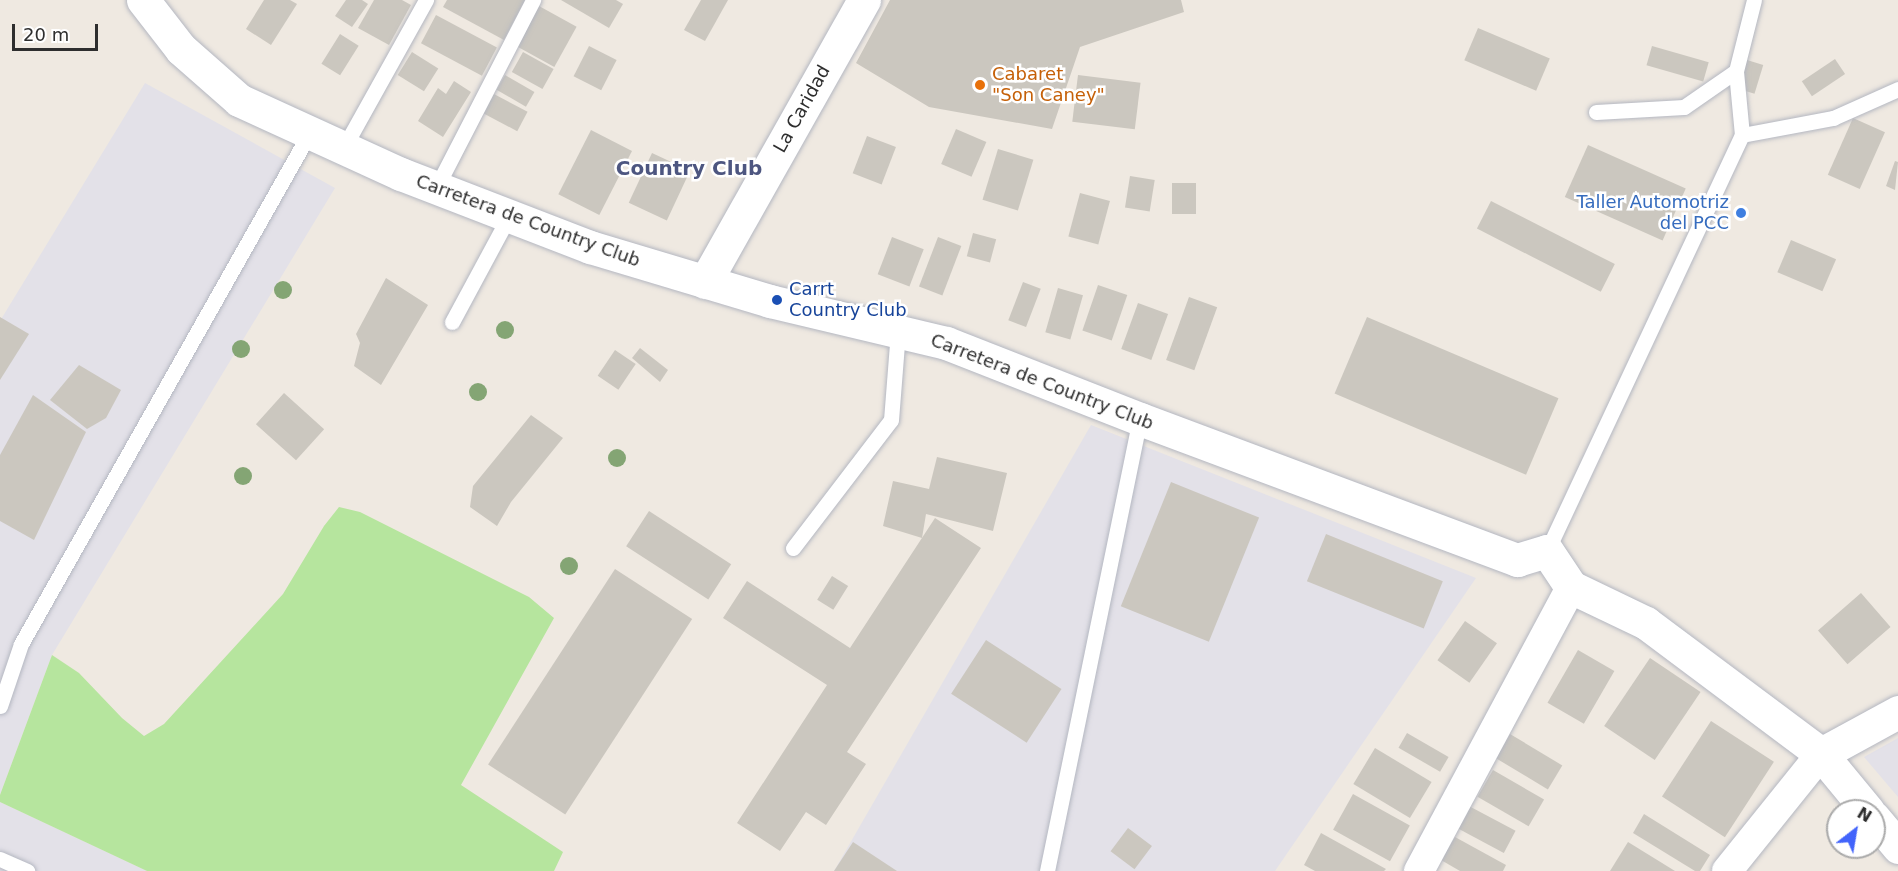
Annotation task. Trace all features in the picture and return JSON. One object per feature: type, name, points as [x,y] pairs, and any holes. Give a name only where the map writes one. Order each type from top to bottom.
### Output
[{"type":"street","name":"Carretera de Country Club","points":[[143,0],[181,49],[239,100],[309,134],[436,188],[590,247],[770,302],[946,343],[1140,419],[1517,560],[1547,551]]},
{"type":"street","name":"La Caridad","points":[[705,282],[864,0]]},
{"type":"street","points":[[1547,551],[1571,587],[1646,623],[1821,754],[1858,799]]},
{"type":"street","points":[[1419,871],[1571,587]]},
{"type":"street","points":[[1727,871],[1821,754],[1898,712]]},
{"type":"street","points":[[1886,832],[1898,847]]},
{"type":"lane","points":[[343,149],[426,0]]},
{"type":"lane","points":[[436,188],[533,0]]},
{"type":"lane","points":[[1547,551],[1742,135],[1736,72],[1754,0]]},
{"type":"lane","points":[[1596,112],[1684,107],[1736,72]]},
{"type":"lane","points":[[1742,135],[1833,118],[1898,89]]},
{"type":"lane","points":[[0,706],[21,644],[309,134]]},
{"type":"lane","points":[[452,322],[509,216]]},
{"type":"lane","points":[[793,548],[891,420],[898,331]]},
{"type":"lane","points":[[1047,871],[1140,419]]},
{"type":"lane","points":[[0,859],[27,871]]},
{"type":"shaded area","points":[[145,83],[335,188],[52,655],[0,795],[0,321]]},
{"type":"shaded area","points":[[1091,425],[1476,578],[1275,871],[834,871]]},
{"type":"shaded area","points":[[1898,738],[1898,797],[1864,757]]},
{"type":"shaded area","points":[[0,802],[147,871],[0,871]]},
{"type":"green space","points":[[339,507],[360,512],[529,597],[554,618],[461,785],[563,852],[554,871],[147,871],[0,802],[0,795],[52,655],[79,673],[122,718],[144,736],[164,724],[283,594],[324,526]]},
{"type":"building","points":[[264,0],[290,0],[297,4],[271,45],[246,29]]},
{"type":"building","points":[[346,0],[362,0],[368,4],[352,27],[335,16]]},
{"type":"building","points":[[374,0],[402,0],[411,5],[389,45],[358,28]]},
{"type":"building","points":[[447,0],[525,0],[504,40],[443,7]]},
{"type":"building","points":[[561,0],[616,0],[623,4],[609,28]]},
{"type":"building","points":[[701,0],[728,0],[705,41],[684,30]]},
{"type":"building","name":"Cabaret \"Son Caney\"","points":[[890,0],[1181,0],[1184,12],[1080,47],[1052,129],[929,107],[856,63]]},
{"type":"building","points":[[539,6],[577,27],[554,67],[517,46]]},
{"type":"building","points":[[436,15],[497,47],[482,76],[421,43]]},
{"type":"building","points":[[1478,28],[1550,58],[1536,91],[1464,60]]},
{"type":"building","points":[[340,34],[359,46],[340,75],[321,64]]},
{"type":"building","points":[[589,46],[617,60],[601,90],[574,76]]},
{"type":"building","points":[[1652,46],[1709,62],[1703,81],[1646,65]]},
{"type":"building","points":[[412,52],[438,68],[424,91],[398,75]]},
{"type":"building","points":[[523,52],[554,69],[542,89],[512,72]]},
{"type":"building","points":[[1835,59],[1845,74],[1812,96],[1802,81]]},
{"type":"building","points":[[1747,60],[1763,65],[1754,94],[1738,89]]},
{"type":"building","points":[[505,75],[534,92],[526,107],[496,90]]},
{"type":"building","points":[[1078,75],[1141,83],[1135,129],[1072,122]]},
{"type":"building","points":[[454,81],[471,92],[443,137],[418,121],[438,88],[446,94]]},
{"type":"building","points":[[494,94],[528,112],[517,131],[484,113]]},
{"type":"building","points":[[1853,118],[1885,132],[1860,189],[1828,175]]},
{"type":"building","points":[[956,129],[986,142],[972,177],[941,164]]},
{"type":"building","points":[[591,130],[632,151],[599,215],[558,194]]},
{"type":"building","points":[[867,136],[896,147],[882,184],[853,173]]},
{"type":"building","points":[[1588,145],[1686,189],[1663,241],[1565,197]]},
{"type":"building","points":[[998,149],[1033,160],[1018,211],[983,200]]},
{"type":"building","points":[[652,153],[690,171],[667,221],[629,203]]},
{"type":"building","points":[[1895,161],[1898,162],[1895,190],[1886,186]]},
{"type":"building","points":[[1130,176],[1155,180],[1150,212],[1125,208]]},
{"type":"building","points":[[1172,183],[1196,183],[1196,214],[1172,214]]},
{"type":"building","points":[[1080,193],[1110,201],[1098,244],[1068,236]]},
{"type":"building","points":[[1491,201],[1615,264],[1601,292],[1477,229]]},
{"type":"building","points":[[973,233],[996,239],[990,262],[967,256]]},
{"type":"building","points":[[892,237],[924,249],[909,287],[878,274]]},
{"type":"building","points":[[938,237],[961,246],[942,295],[919,286]]},
{"type":"building","points":[[1791,240],[1836,259],[1822,291],[1777,272]]},
{"type":"building","points":[[386,278],[428,305],[381,385],[354,366],[360,343],[356,334]]},
{"type":"building","points":[[1023,282],[1041,289],[1026,327],[1008,320]]},
{"type":"building","points":[[1098,285],[1127,295],[1112,340],[1082,330]]},
{"type":"building","points":[[1058,288],[1083,295],[1070,339],[1045,332]]},
{"type":"building","points":[[1189,297],[1217,307],[1194,370],[1166,360]]},
{"type":"building","points":[[1138,303],[1168,314],[1151,360],[1121,349]]},
{"type":"building","points":[[0,317],[29,334],[0,380]]},
{"type":"building","points":[[1367,317],[1558,398],[1526,475],[1335,393]]},
{"type":"building","points":[[640,348],[668,370],[660,382],[632,358]]},
{"type":"building","points":[[615,350],[636,364],[618,390],[598,376]]},
{"type":"building","points":[[79,365],[121,390],[106,418],[87,429],[50,400]]},
{"type":"building","points":[[284,393],[324,429],[296,460],[256,424]]},
{"type":"building","points":[[33,395],[86,432],[34,540],[0,521],[0,455]]},
{"type":"building","points":[[531,415],[563,438],[511,502],[497,526],[470,507],[473,486]]},
{"type":"building","points":[[937,457],[1007,473],[993,531],[926,514],[922,538],[883,526],[893,481],[929,489]]},
{"type":"building","points":[[1171,482],[1259,518],[1209,642],[1121,606]]},
{"type":"building","points":[[649,511],[731,564],[708,600],[626,546]]},
{"type":"building","points":[[935,518],[981,548],[847,752],[866,764],[826,825],[806,812],[780,851],[737,823],[827,685],[723,618],[747,581],[850,648]]},
{"type":"building","points":[[1326,534],[1443,581],[1424,628],[1307,581]]},
{"type":"building","points":[[615,569],[692,619],[565,815],[488,764]]},
{"type":"building","points":[[832,576],[848,586],[833,610],[817,600]]},
{"type":"building","points":[[1861,593],[1891,627],[1848,664],[1818,630]]},
{"type":"building","points":[[1465,621],[1497,643],[1469,683],[1437,660]]},
{"type":"building","points":[[986,640],[1061,689],[1027,743],[951,694]]},
{"type":"building","points":[[1578,650],[1614,671],[1584,724],[1548,703]]},
{"type":"building","points":[[1650,658],[1701,692],[1655,760],[1604,726]]},
{"type":"building","points":[[1711,721],[1774,762],[1725,837],[1662,796]]},
{"type":"building","points":[[1407,733],[1449,757],[1440,772],[1398,748]]},
{"type":"building","points":[[1510,734],[1562,765],[1548,789],[1496,758]]},
{"type":"building","points":[[1375,748],[1432,782],[1410,818],[1353,784]]},
{"type":"building","points":[[1493,770],[1544,800],[1529,826],[1478,797]]},
{"type":"building","points":[[1353,794],[1410,826],[1390,861],[1333,830]]},
{"type":"building","points":[[1467,805],[1516,831],[1504,853],[1455,827]]},
{"type":"building","points":[[1644,814],[1710,855],[1700,871],[1695,871],[1633,833]]},
{"type":"building","points":[[1128,828],[1152,846],[1135,869],[1111,851]]},
{"type":"building","points":[[1321,833],[1386,869],[1384,871],[1315,871],[1304,865]]},
{"type":"building","points":[[1455,837],[1506,865],[1503,871],[1460,871],[1441,860]]},
{"type":"building","points":[[853,842],[897,871],[834,871]]},
{"type":"building","points":[[1628,842],[1675,871],[1610,871]]},
{"type":"place","name":"Cabaret \"Son Caney\"","points":[[980,85]]},
{"type":"place","name":"Taller Automotriz del PCC","points":[[1741,213]]},
{"type":"place","name":"Carrt Country Club","points":[[777,300]]},
{"type":"district","name":"Country Club","points":[[689,168]]}]
